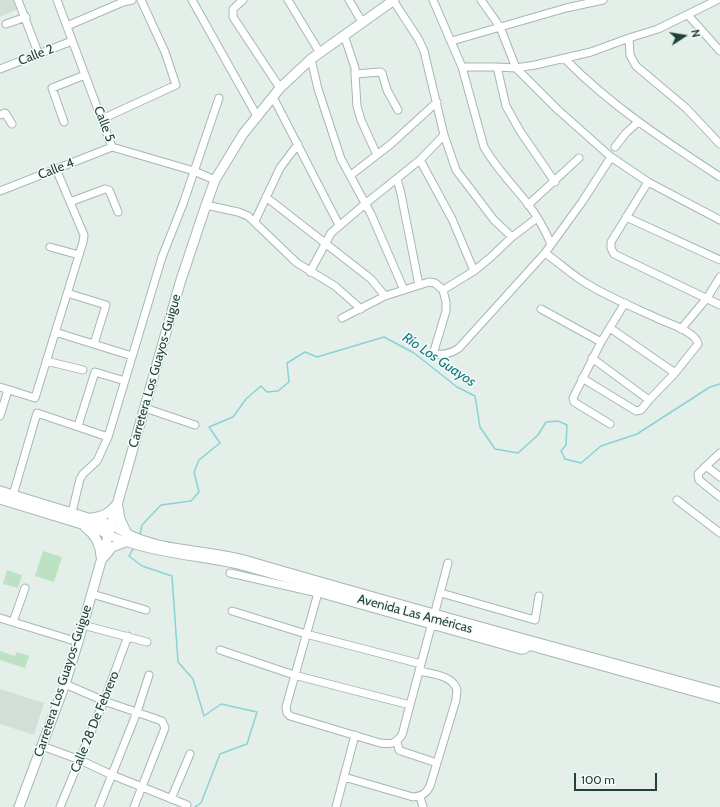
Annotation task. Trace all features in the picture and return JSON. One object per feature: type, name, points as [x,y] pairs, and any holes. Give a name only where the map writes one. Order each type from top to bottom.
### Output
[{"type":"main road","name":"Carretera Los Guayos-Guigue","points":[[21,806],[65,684],[109,535],[180,283],[215,180],[243,134],[280,88],[320,52],[394,0]]},
{"type":"main road","points":[[0,491],[111,525]]},
{"type":"main road","points":[[0,500],[98,529],[109,535]]},
{"type":"main road","points":[[87,517],[98,517],[111,512],[118,503]]},
{"type":"main road","points":[[101,561],[112,547],[128,539],[120,518],[118,503]]},
{"type":"main road","points":[[80,524],[98,540],[101,561]]},
{"type":"street","points":[[18,0],[26,16],[39,54]]},
{"type":"street","name":"Calle 5","points":[[57,0],[112,147],[194,171],[215,180]]},
{"type":"street","points":[[67,26],[132,0]]},
{"type":"street","points":[[102,119],[176,86],[165,52],[141,0]]},
{"type":"street","points":[[192,0],[257,116]]},
{"type":"street","points":[[243,0],[232,10],[233,17],[280,88]]},
{"type":"street","points":[[288,0],[320,52]]},
{"type":"street","points":[[349,0],[362,22]]},
{"type":"street","points":[[394,0],[419,40],[424,51],[444,135],[456,170],[494,220],[512,237]]},
{"type":"street","points":[[433,0],[462,67],[484,147],[490,158],[537,218],[551,244]]},
{"type":"street","points":[[481,0],[500,27],[516,68],[557,109],[611,157],[648,182],[720,220]]},
{"type":"street","points":[[563,0],[566,8]]},
{"type":"street","points":[[452,41],[566,8],[603,0]]},
{"type":"street","points":[[462,67],[516,68],[565,59],[591,52],[658,29],[717,0]]},
{"type":"street","points":[[688,15],[720,51]]},
{"type":"street","points":[[6,24],[26,16]]},
{"type":"street","points":[[344,35],[355,68],[357,106],[361,120],[377,155]]},
{"type":"street","points":[[629,38],[630,55],[636,66],[686,108],[720,144]]},
{"type":"street","name":"Calle 2","points":[[0,69],[72,41]]},
{"type":"street","points":[[311,59],[318,89],[341,159],[371,214],[404,290]]},
{"type":"street","points":[[565,59],[581,75],[638,122],[720,177]]},
{"type":"street","points":[[497,67],[506,106],[520,131],[555,182]]},
{"type":"street","points":[[355,74],[382,73],[387,90],[398,110]]},
{"type":"street","points":[[64,122],[52,88],[85,75]]},
{"type":"street","points":[[273,97],[339,225]]},
{"type":"street","points":[[72,512],[80,479],[83,474],[97,461],[108,437],[162,256],[183,204],[219,98]]},
{"type":"street","points":[[351,175],[377,155],[437,102]]},
{"type":"street","points":[[0,114],[5,113],[12,124]]},
{"type":"street","points":[[615,148],[626,133],[638,122]]},
{"type":"street","points":[[310,272],[331,233],[420,160],[444,135]]},
{"type":"street","points":[[255,221],[280,168],[298,144]]},
{"type":"street","name":"Calle 4","points":[[0,191],[112,147]]},
{"type":"street","points":[[342,318],[385,296],[429,282],[435,283],[443,290],[446,302],[446,311],[434,351],[436,354],[450,353],[459,348],[545,253],[582,202],[611,157]]},
{"type":"street","points":[[528,205],[555,182],[579,158]]},
{"type":"street","points":[[420,160],[452,219],[474,271]]},
{"type":"street","points":[[0,387],[35,398],[79,255],[84,235],[56,169]]},
{"type":"street","points":[[397,179],[419,285]]},
{"type":"street","points":[[648,182],[611,242],[611,248],[614,254],[720,305]]},
{"type":"street","points":[[70,202],[105,189],[109,190],[118,212]]},
{"type":"street","points":[[266,197],[371,279],[385,296]]},
{"type":"street","points":[[206,205],[238,212],[248,216],[255,221],[296,263],[335,286],[361,309]]},
{"type":"street","points":[[626,217],[720,260]]},
{"type":"street","points":[[443,290],[474,271],[512,237],[537,218]]},
{"type":"street","points":[[50,247],[79,255]]},
{"type":"street","points":[[545,253],[584,282],[696,337],[698,344],[675,373],[641,410],[636,411],[582,378]]},
{"type":"street","points":[[681,329],[707,298],[720,277]]},
{"type":"street","points":[[67,292],[106,305],[94,344]]},
{"type":"street","points":[[610,424],[573,400],[573,395],[601,342],[625,303]]},
{"type":"street","points":[[541,309],[601,342]]},
{"type":"street","points":[[610,328],[675,373]]},
{"type":"street","points":[[55,332],[132,356]]},
{"type":"street","points":[[592,358],[649,400]]},
{"type":"street","points":[[46,361],[83,370]]},
{"type":"street","points":[[78,426],[94,372],[125,381]]},
{"type":"street","points":[[0,416],[8,390]]},
{"type":"street","points":[[145,408],[195,426]]},
{"type":"street","points":[[12,495],[37,413],[108,437]]},
{"type":"street","points":[[720,453],[698,474],[699,480],[720,498]]},
{"type":"street","points":[[706,466],[720,477]]},
{"type":"street","points":[[677,500],[720,533]]},
{"type":"street","name":"Avenida Las Américas","points":[[111,525],[128,539]]},
{"type":"street","name":"Avenida Las Américas","points":[[109,535],[159,547],[198,550],[230,556],[434,619],[720,698]]},
{"type":"street","points":[[318,593],[294,675],[286,707],[286,713],[290,716],[380,743],[392,744],[397,742],[402,735],[448,563]]},
{"type":"street","points":[[230,573],[434,619]]},
{"type":"street","points":[[13,622],[25,588]]},
{"type":"street","points":[[441,593],[535,620],[539,596]]},
{"type":"street","points":[[92,594],[146,610]]},
{"type":"street","points":[[232,611],[420,668],[448,678],[453,683],[457,690],[456,700],[430,786],[426,793],[414,797],[344,777]]},
{"type":"street","points":[[0,618],[30,630],[78,642]]},
{"type":"street","name":"Avenida Las Américas","points":[[434,619],[720,692]]},
{"type":"street","points":[[83,625],[147,642]]},
{"type":"street","name":"Calle 28 De Febrero","points":[[60,807],[104,701],[128,636]]},
{"type":"street","points":[[220,650],[294,675],[410,705]]},
{"type":"street","points":[[99,807],[137,712],[149,675]]},
{"type":"street","points":[[65,684],[104,701],[162,721],[165,728],[134,807]]},
{"type":"street","points":[[336,807],[356,735]]},
{"type":"street","points":[[397,742],[399,750],[437,763]]},
{"type":"street","points":[[42,746],[80,760],[112,775],[187,805]]},
{"type":"street","points":[[172,799],[190,754]]},
{"type":"street","points":[[420,796],[423,807]]},
{"type":"shaded area","points":[[0,0],[17,0],[20,8],[0,17]]},
{"type":"shaded area","points":[[0,689],[44,703],[34,735],[0,724]]},
{"type":"green space","points":[[43,551],[62,557],[54,582],[35,576]]},
{"type":"green space","points":[[7,570],[22,575],[18,588],[3,584]]},
{"type":"green space","points":[[0,651],[15,656],[17,652],[29,656],[25,668],[0,660]]},
{"type":"waterway","name":"Río Los Guayos","points":[[140,535],[142,525],[161,505],[191,501],[199,492],[194,472],[199,460],[220,443],[209,427],[233,417],[246,399],[261,386],[267,392],[278,391],[289,382],[287,363],[305,352],[317,357],[384,337],[414,353],[457,387],[475,396],[480,427],[495,449],[518,453],[538,435],[546,422],[558,421],[567,425],[566,445],[561,451],[565,459],[581,463],[601,446],[637,434],[710,387],[720,384]]},
{"type":"waterway","name":"Río Los Guayos","points":[[134,547],[129,556],[142,566],[172,576],[178,662],[193,679],[204,716],[221,704],[257,712],[247,744],[220,754],[201,803],[195,807]]}]
